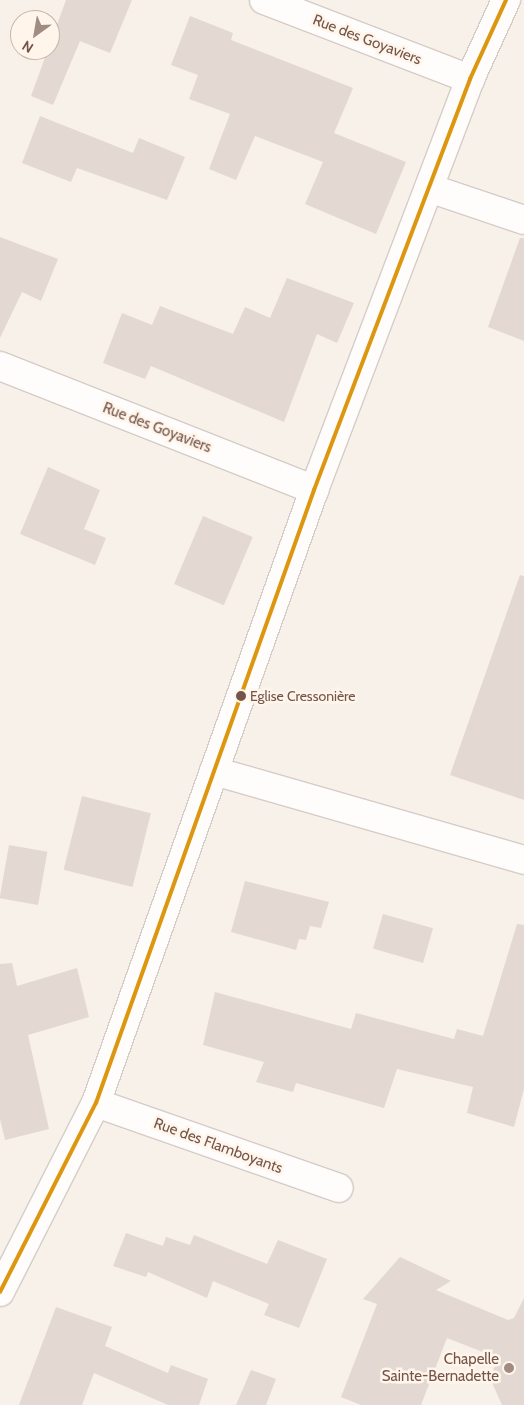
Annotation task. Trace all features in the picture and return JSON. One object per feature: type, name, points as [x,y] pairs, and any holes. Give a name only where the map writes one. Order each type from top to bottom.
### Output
[{"type":"street","name":"Rue des Goyaviers","points":[[264,0],[470,78]]},
{"type":"street","points":[[0,1292],[96,1103],[314,490],[470,78],[506,0]]},
{"type":"street","points":[[428,188],[524,220]]},
{"type":"street","name":"Rue des Goyaviers","points":[[0,366],[314,490]]},
{"type":"street","points":[[214,771],[524,860]]},
{"type":"street","name":"Rue des Flamboyants","points":[[96,1103],[339,1188]]},
{"type":"building","points":[[66,0],[132,0],[110,53],[80,41],[53,105],[31,96],[44,60],[60,60],[60,16]]},
{"type":"building","points":[[190,16],[233,33],[231,40],[353,88],[334,133],[406,162],[376,234],[305,204],[323,162],[255,136],[236,180],[209,169],[230,114],[189,99],[198,75],[171,65]]},
{"type":"building","points":[[40,116],[133,153],[139,138],[185,157],[167,200],[77,168],[71,182],[22,163]]},
{"type":"building","points":[[0,237],[58,259],[41,301],[22,292],[0,338]]},
{"type":"building","points":[[520,238],[524,238],[524,341],[488,327]]},
{"type":"building","points":[[287,278],[354,303],[337,343],[317,334],[284,422],[151,366],[145,379],[103,363],[122,313],[152,325],[160,306],[233,334],[245,307],[270,318]]},
{"type":"building","points":[[48,467],[100,490],[84,529],[106,538],[95,565],[20,534]]},
{"type":"building","points":[[203,516],[253,537],[224,605],[174,584]]},
{"type":"building","points":[[520,575],[524,576],[524,800],[450,775]]},
{"type":"building","points":[[82,796],[151,813],[133,887],[64,870]]},
{"type":"building","points":[[9,845],[47,852],[38,905],[0,898]]},
{"type":"building","points":[[245,881],[329,902],[321,928],[310,926],[306,940],[299,939],[296,950],[231,932]]},
{"type":"building","points":[[383,914],[433,928],[423,963],[373,949]]},
{"type":"building","points":[[517,924],[524,925],[524,1089],[514,1127],[467,1113],[473,1087],[397,1069],[384,1108],[296,1083],[293,1092],[256,1082],[264,1062],[203,1045],[215,992],[351,1029],[356,1013],[454,1039],[457,1029],[483,1036]]},
{"type":"building","points":[[12,963],[17,986],[77,968],[89,1017],[28,1035],[49,1129],[5,1140],[0,1119],[0,964]]},
{"type":"building","points":[[126,1233],[163,1246],[166,1237],[190,1245],[194,1235],[267,1264],[278,1240],[327,1259],[299,1328],[264,1315],[269,1304],[213,1281],[207,1298],[148,1272],[146,1277],[113,1266]]},
{"type":"building","points":[[400,1257],[451,1281],[436,1290],[508,1320],[514,1318],[524,1298],[524,1405],[502,1405],[490,1378],[498,1358],[447,1338],[421,1405],[361,1405],[341,1397],[377,1304],[363,1299]]},
{"type":"building","points":[[56,1307],[112,1327],[105,1346],[168,1373],[171,1365],[208,1379],[199,1405],[168,1405],[94,1373],[82,1405],[19,1405]]},
{"type":"building","points":[[251,1370],[276,1379],[266,1405],[236,1405]]},
{"type":"transit line","points":[[0,1292],[96,1103],[314,490],[470,79],[506,0]]},
{"type":"place","name":"Eglise Cressonière","points":[[241,696]]},
{"type":"place","name":"Chapelle Sainte-Bernadette","points":[[509,1368]]}]
